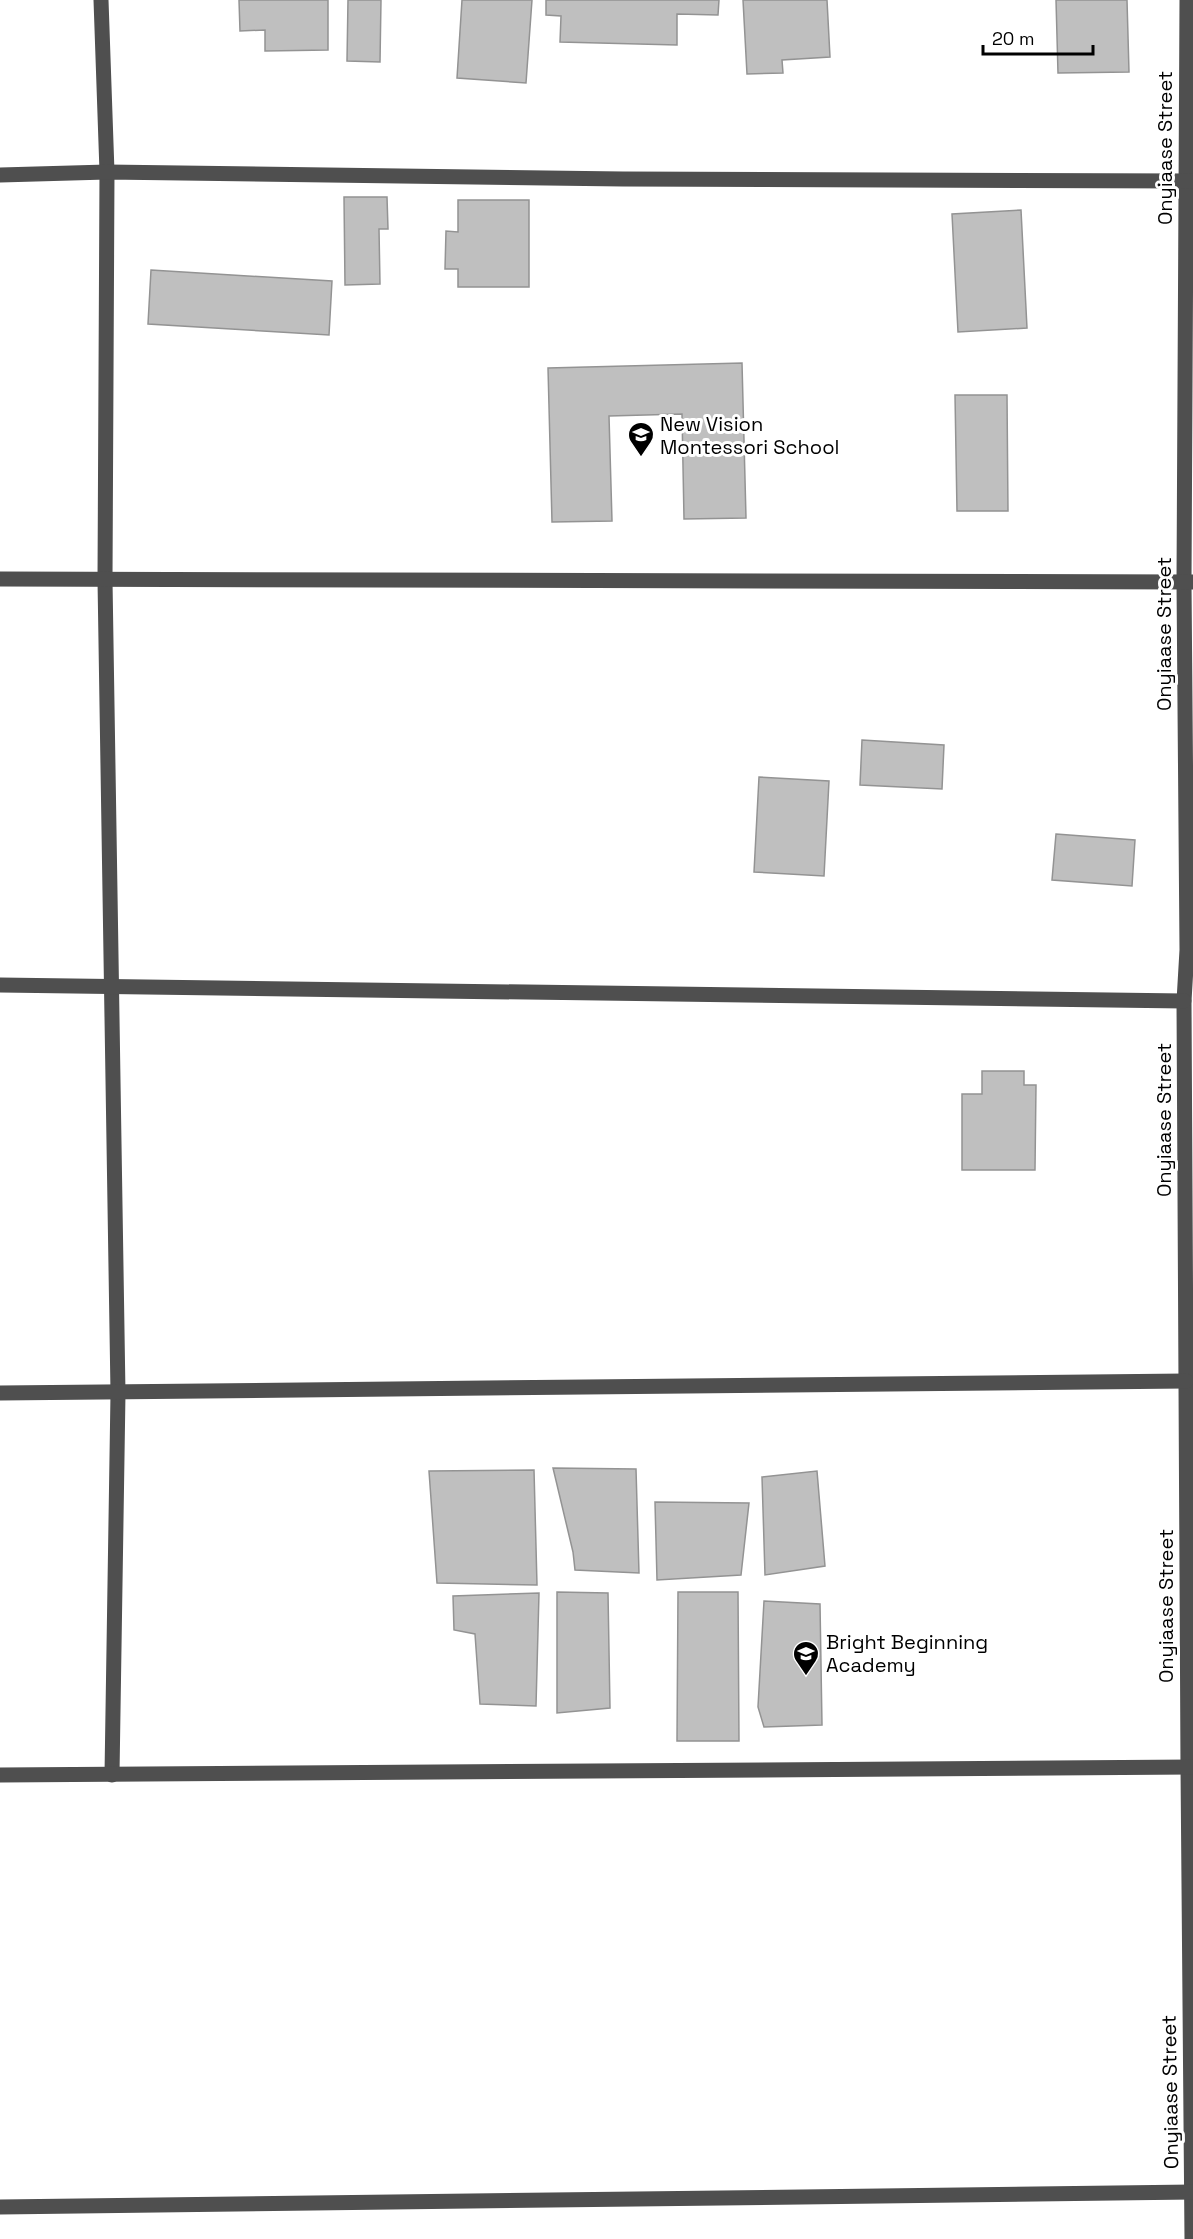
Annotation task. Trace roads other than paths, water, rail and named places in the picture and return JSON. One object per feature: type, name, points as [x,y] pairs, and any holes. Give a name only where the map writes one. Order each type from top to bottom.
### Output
[{"type":"street","points":[[101,0],[107,172],[105,580],[118,1393],[112,1775]]},
{"type":"street","name":"Onyiaase Street","points":[[1187,0],[1190,182],[1188,582],[1190,951],[1184,1001],[1192,2239]]},
{"type":"street","points":[[0,175],[107,172],[623,179],[1190,182]]},
{"type":"street","points":[[0,579],[1188,582]]},
{"type":"street","points":[[0,985],[1184,1001]]},
{"type":"street","points":[[0,1394],[1185,1381]]},
{"type":"street","points":[[0,1775],[1190,1767]]},
{"type":"street","points":[[0,2207],[1192,2192]]},
{"type":"place","name":"New Vision Montessori School","points":[[641,458]]},
{"type":"place","name":"Bright Beginning Academy","points":[[806,1677]]}]
